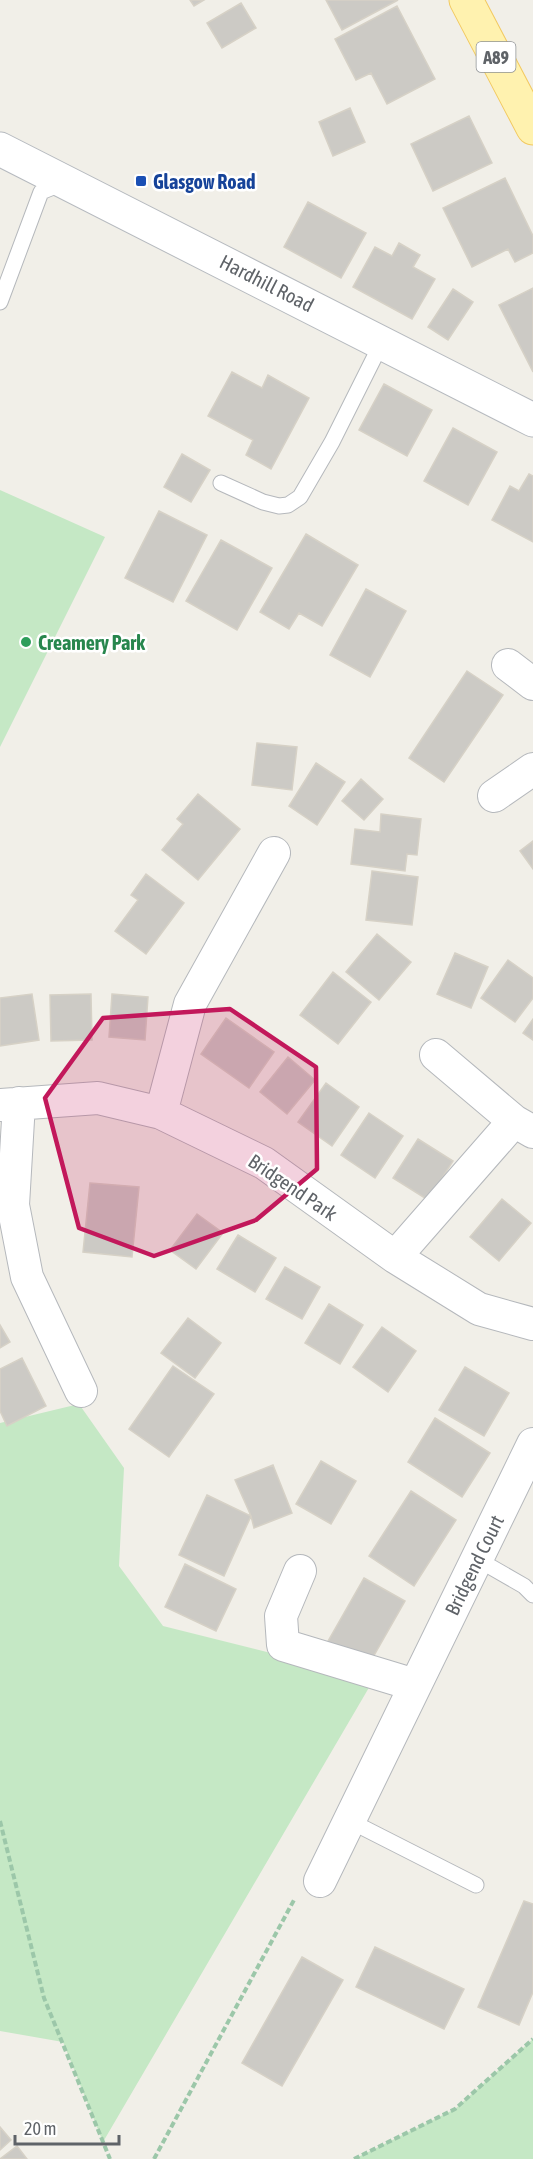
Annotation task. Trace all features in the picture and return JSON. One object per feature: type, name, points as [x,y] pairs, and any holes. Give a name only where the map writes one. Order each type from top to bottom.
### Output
[{"type":"main road","name":"A89","points":[[466,0],[533,128]]},
{"type":"main road","name":"Hardhill Road","points":[[0,149],[533,420]]},
{"type":"street","points":[[508,665],[533,684]]},
{"type":"street","points":[[494,796],[533,769]]},
{"type":"street","points":[[161,1113],[190,1004],[274,853]]},
{"type":"street","points":[[395,1257],[523,1126],[436,1055]]},
{"type":"street","name":"Bridgend Park","points":[[9,1104],[98,1098],[161,1113],[264,1163],[395,1257],[479,1310],[533,1324]]},
{"type":"street","points":[[9,1104],[13,1205],[27,1277],[81,1391]]},
{"type":"street","name":"Bridgend Court","points":[[320,1881],[533,1444]]},
{"type":"street","points":[[300,1571],[281,1616],[283,1645],[415,1685]]},
{"type":"lane","points":[[0,302],[41,192],[66,182]]},
{"type":"lane","points":[[221,483],[263,502],[279,506],[288,505],[300,497],[332,441],[382,342]]},
{"type":"lane","points":[[477,1559],[524,1586],[533,1595]]},
{"type":"lane","points":[[350,1821],[476,1885]]},
{"type":"path","points":[[0,1821],[44,1998],[110,2159]]},
{"type":"path","points":[[154,2159],[300,1889],[320,1881]]},
{"type":"path","points":[[354,2159],[455,2109],[533,2039]]},
{"type":"highlighted area","points":[[230,1009],[316,1067],[317,1169],[256,1220],[154,1256],[79,1228],[45,1098],[103,1018]]},
{"type":"green space","name":"Creamery Park","points":[[0,490],[105,537],[0,747]]},
{"type":"green space","points":[[79,1404],[124,1468],[119,1566],[163,1626],[374,1679],[103,2142],[63,2042],[0,2031],[0,1423]]},
{"type":"green space","points":[[533,2039],[533,2159],[354,2159],[455,2109]]},
{"type":"building","points":[[190,0],[204,0],[194,6]]},
{"type":"building","points":[[326,0],[398,0],[342,30]]},
{"type":"building","points":[[241,3],[256,28],[222,48],[207,23]]},
{"type":"building","points":[[397,6],[435,79],[387,104],[371,73],[356,80],[335,39]]},
{"type":"building","points":[[350,108],[365,142],[333,156],[319,122]]},
{"type":"building","points":[[469,116],[492,163],[433,191],[411,144]]},
{"type":"building","points":[[505,178],[533,236],[533,253],[515,262],[508,249],[472,267],[443,208]]},
{"type":"building","points":[[308,202],[366,233],[341,278],[284,247]]},
{"type":"building","points":[[399,243],[420,255],[413,267],[435,279],[412,319],[353,287],[375,247],[392,256]]},
{"type":"building","points":[[533,288],[533,372],[499,305]]},
{"type":"building","points":[[453,289],[473,302],[448,340],[428,327]]},
{"type":"building","points":[[232,372],[262,388],[268,375],[309,398],[271,469],[246,455],[253,440],[208,416]]},
{"type":"building","points":[[384,384],[432,410],[407,456],[359,430]]},
{"type":"building","points":[[453,428],[497,452],[468,505],[424,481]]},
{"type":"building","points":[[182,454],[210,470],[191,502],[164,487]]},
{"type":"building","points":[[529,474],[533,476],[533,542],[492,520],[510,486],[519,491]]},
{"type":"building","points":[[159,511],[207,535],[173,602],[125,578]]},
{"type":"building","points":[[306,534],[358,565],[322,626],[299,613],[289,629],[260,612]]},
{"type":"building","points":[[221,540],[272,568],[237,630],[186,601]]},
{"type":"building","points":[[366,589],[406,611],[370,677],[330,655]]},
{"type":"building","points":[[467,671],[503,695],[444,782],[409,758]]},
{"type":"building","points":[[257,743],[297,747],[292,790],[252,785]]},
{"type":"building","points":[[316,763],[345,782],[317,825],[289,806]]},
{"type":"building","points":[[361,779],[383,799],[364,820],[342,801]]},
{"type":"building","points":[[198,794],[240,829],[198,880],[162,850],[183,824],[177,819]]},
{"type":"building","points":[[381,814],[421,819],[417,855],[407,854],[405,871],[351,864],[355,829],[380,832]]},
{"type":"building","points":[[533,841],[533,869],[520,851]]},
{"type":"building","points":[[372,871],[418,877],[412,925],[366,920]]},
{"type":"building","points":[[146,874],[184,903],[146,954],[115,931],[138,900],[131,895]]},
{"type":"building","points":[[377,934],[411,962],[379,1000],[346,972]]},
{"type":"building","points":[[455,953],[488,967],[471,1008],[437,994]]},
{"type":"building","points":[[508,960],[533,978],[533,998],[515,1022],[481,998]]},
{"type":"building","points":[[333,972],[371,1002],[338,1044],[300,1015]]},
{"type":"building","points":[[32,994],[39,1040],[0,1046],[0,998]]},
{"type":"building","points":[[91,994],[92,1040],[51,1041],[50,995]]},
{"type":"building","points":[[112,994],[148,997],[145,1040],[109,1037]]},
{"type":"building","points":[[226,1018],[274,1052],[249,1088],[201,1054]]},
{"type":"building","points":[[533,1019],[533,1040],[523,1033]]},
{"type":"building","points":[[288,1057],[315,1080],[287,1114],[260,1092]]},
{"type":"building","points":[[326,1083],[359,1107],[332,1146],[298,1122]]},
{"type":"building","points":[[369,1113],[403,1136],[375,1178],[341,1155]]},
{"type":"building","points":[[418,1139],[453,1161],[428,1200],[393,1178]]},
{"type":"building","points":[[90,1183],[139,1187],[132,1257],[83,1252]]},
{"type":"building","points":[[502,1199],[531,1223],[499,1261],[470,1237]]},
{"type":"building","points":[[197,1214],[223,1233],[196,1269],[170,1250]]},
{"type":"building","points":[[238,1235],[276,1258],[255,1292],[217,1269]]},
{"type":"building","points":[[285,1267],[320,1287],[302,1319],[266,1299]]},
{"type":"building","points":[[329,1304],[363,1325],[340,1364],[305,1343]]},
{"type":"building","points":[[188,1318],[221,1343],[195,1378],[161,1353]]},
{"type":"building","points":[[0,1325],[10,1342],[0,1348]]},
{"type":"building","points":[[382,1327],[416,1351],[388,1392],[353,1367]]},
{"type":"building","points":[[22,1358],[46,1406],[7,1426],[0,1411],[0,1369]]},
{"type":"building","points":[[173,1366],[214,1394],[169,1457],[129,1429]]},
{"type":"building","points":[[465,1367],[509,1393],[484,1436],[439,1410]]},
{"type":"building","points":[[435,1418],[490,1453],[462,1497],[408,1462]]},
{"type":"building","points":[[321,1461],[356,1481],[331,1524],[296,1504]]},
{"type":"building","points":[[273,1465],[292,1513],[254,1528],[235,1480]]},
{"type":"building","points":[[411,1491],[456,1520],[414,1586],[369,1556]]},
{"type":"building","points":[[207,1495],[251,1516],[224,1576],[179,1555]]},
{"type":"building","points":[[185,1564],[236,1589],[216,1631],[165,1607]]},
{"type":"building","points":[[364,1578],[405,1601],[368,1666],[327,1643]]},
{"type":"building","points":[[524,1901],[533,1904],[533,1992],[519,2025],[478,2007]]},
{"type":"building","points":[[375,1947],[464,1989],[444,2029],[356,1987]]},
{"type":"building","points":[[302,1957],[343,1980],[282,2086],[242,2063]]},
{"type":"building","points":[[0,2127],[11,2140],[0,2150]]},
{"type":"building","points":[[17,2146],[27,2159],[0,2159]]},
{"type":"place","name":"Glasgow Road","points":[[141,181]]},
{"type":"place","name":"Creamery Park","points":[[26,642]]}]
